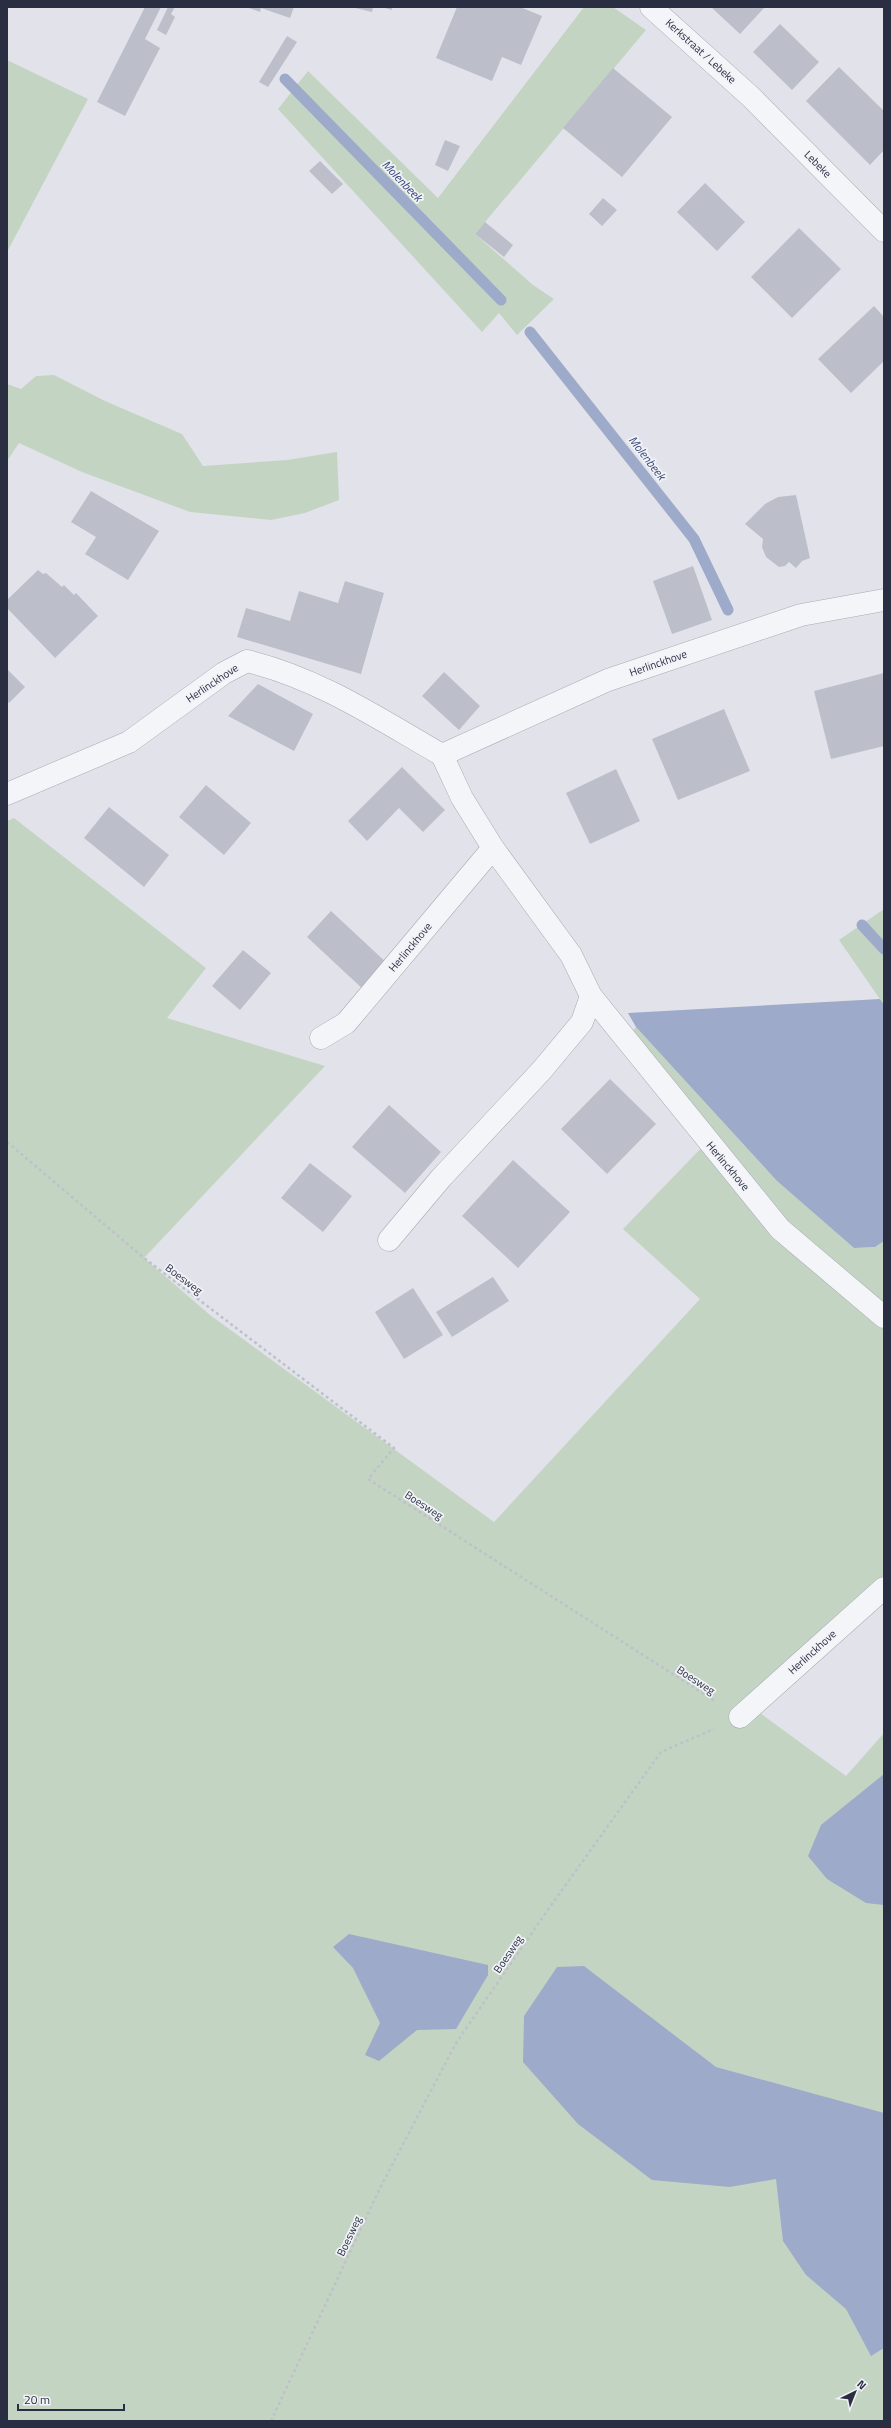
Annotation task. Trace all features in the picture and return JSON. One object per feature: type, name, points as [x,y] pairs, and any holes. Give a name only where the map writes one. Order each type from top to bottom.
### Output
[{"type":"street","name":"Kerkstraat / Lebeke","points":[[651,7],[751,97]]},
{"type":"street","name":"Lebeke","points":[[751,97],[884,231]]},
{"type":"street","name":"Herlinckhove","points":[[442,756],[608,680],[801,615],[884,600]]},
{"type":"street","name":"Herlinckhove","points":[[7,794],[129,742],[224,673],[246,661],[274,668],[323,687],[442,756],[462,798],[493,848],[571,955],[591,996],[780,1229],[884,1317]]},
{"type":"street","name":"Herlinckhove","points":[[321,1038],[346,1023],[493,848]]},
{"type":"street","points":[[389,1240],[441,1178],[552,1058],[582,1022],[591,996]]},
{"type":"street","name":"Herlinckhove","points":[[740,1717],[884,1588]]},
{"type":"path","name":"Boesweg","points":[[7,1142],[144,1258],[394,1448],[368,1479],[740,1717]]},
{"type":"path","name":"Boesweg","points":[[271,2421],[379,2190],[456,2044],[547,1911],[661,1752],[740,1717]]},
{"type":"green space","points":[[584,7],[613,7],[646,30],[475,234],[533,285],[554,299],[517,335],[499,313],[482,332],[278,109],[308,71],[438,198]]},
{"type":"green space","points":[[7,60],[88,99],[7,252]]},
{"type":"green space","points":[[54,375],[105,401],[182,434],[203,466],[287,460],[337,452],[339,500],[305,513],[271,520],[190,512],[82,472],[19,443],[7,461],[7,384],[21,389],[36,376]]},
{"type":"green space","points":[[14,818],[206,968],[167,1018],[325,1066],[144,1258],[210,1315],[494,1522],[700,1299],[623,1229],[707,1142],[625,1040],[636,1027],[777,1181],[854,1248],[875,1247],[884,1241],[884,1588],[756,1710],[846,1776],[884,1733],[884,2421],[7,2421],[7,821]]},
{"type":"green space","points":[[884,909],[884,1005],[839,940]]},
{"type":"water","points":[[880,999],[884,1005],[884,1241],[875,1247],[854,1248],[777,1181],[636,1027],[628,1013]]},
{"type":"water","points":[[884,1774],[884,1905],[866,1903],[827,1879],[808,1856],[821,1825]]},
{"type":"water","points":[[349,1934],[488,1965],[488,1975],[456,2029],[417,2030],[379,2061],[365,2055],[380,2023],[353,1968],[333,1947]]},
{"type":"water","points":[[584,1966],[716,2067],[884,2113],[884,2348],[871,2356],[846,2309],[806,2275],[783,2241],[776,2179],[730,2187],[652,2180],[578,2124],[523,2062],[524,2016],[557,1967]]},
{"type":"building","points":[[145,7],[161,7],[145,39],[160,48],[125,116],[97,102]]},
{"type":"building","points":[[168,7],[175,7],[171,14],[175,17],[166,35],[157,30]]},
{"type":"building","points":[[246,7],[294,7],[290,18],[261,8],[260,12]]},
{"type":"building","points":[[351,7],[373,7],[372,12]]},
{"type":"building","points":[[381,7],[392,7],[392,10]]},
{"type":"building","points":[[457,7],[520,7],[542,16],[521,65],[502,57],[492,81],[436,58]]},
{"type":"building","points":[[711,7],[763,7],[764,8],[740,34]]},
{"type":"building","points":[[780,24],[819,62],[792,90],[753,52]]},
{"type":"building","points":[[287,36],[297,42],[268,87],[259,82]]},
{"type":"building","points":[[839,67],[884,111],[884,150],[870,165],[806,101]]},
{"type":"building","points":[[613,68],[672,117],[622,177],[563,128]]},
{"type":"building","points":[[445,140],[460,146],[448,171],[435,165]]},
{"type":"building","points":[[320,161],[343,184],[332,194],[309,171]]},
{"type":"building","points":[[705,183],[745,222],[717,251],[677,212]]},
{"type":"building","points":[[603,198],[617,210],[602,226],[589,214]]},
{"type":"building","points":[[485,222],[513,245],[504,257],[475,234]]},
{"type":"building","points":[[799,228],[841,269],[792,318],[751,277]]},
{"type":"building","points":[[874,306],[884,317],[884,361],[851,393],[818,359]]},
{"type":"building","points":[[91,491],[159,531],[128,580],[85,554],[96,537],[71,522]]},
{"type":"building","points":[[796,495],[810,558],[802,561],[796,568],[789,562],[785,566],[779,567],[766,557],[762,547],[763,539],[745,524],[765,504],[778,497]]},
{"type":"building","points":[[693,566],[712,620],[672,634],[653,581]]},
{"type":"building","points":[[38,570],[43,574],[46,573],[62,587],[64,585],[74,595],[76,593],[98,616],[55,658],[7,608],[7,600]]},
{"type":"building","points":[[345,581],[384,593],[361,674],[237,637],[246,608],[290,621],[299,591],[338,603]]},
{"type":"building","points":[[7,669],[25,687],[9,703],[7,701]]},
{"type":"building","points":[[444,672],[480,706],[459,730],[422,696]]},
{"type":"building","points":[[884,673],[884,746],[831,759],[814,691]]},
{"type":"building","points":[[258,684],[313,714],[294,751],[228,716]]},
{"type":"building","points":[[724,709],[750,771],[678,800],[652,739]]},
{"type":"building","points":[[402,767],[445,810],[423,832],[399,808],[367,841],[348,821]]},
{"type":"building","points":[[616,769],[640,821],[590,844],[566,793]]},
{"type":"building","points":[[206,785],[251,823],[224,855],[179,817]]},
{"type":"building","points":[[109,807],[169,855],[144,887],[84,838]]},
{"type":"building","points":[[331,911],[389,965],[365,991],[307,937]]},
{"type":"building","points":[[243,950],[271,973],[240,1010],[212,986]]},
{"type":"building","points":[[610,1079],[656,1124],[607,1174],[561,1129]]},
{"type":"building","points":[[389,1105],[441,1152],[405,1193],[352,1147]]},
{"type":"building","points":[[513,1160],[570,1212],[518,1268],[462,1216]]},
{"type":"building","points":[[310,1163],[352,1196],[323,1232],[281,1198]]},
{"type":"building","points":[[493,1277],[509,1301],[452,1337],[436,1312]]},
{"type":"building","points":[[413,1288],[443,1335],[404,1359],[375,1312]]},
{"type":"waterway","name":"Molenbeek","points":[[285,79],[501,300]]},
{"type":"waterway","name":"Molenbeek","points":[[530,332],[694,539],[728,610]]},
{"type":"waterway","name":"Molenbeek","points":[[862,925],[884,949]]}]
